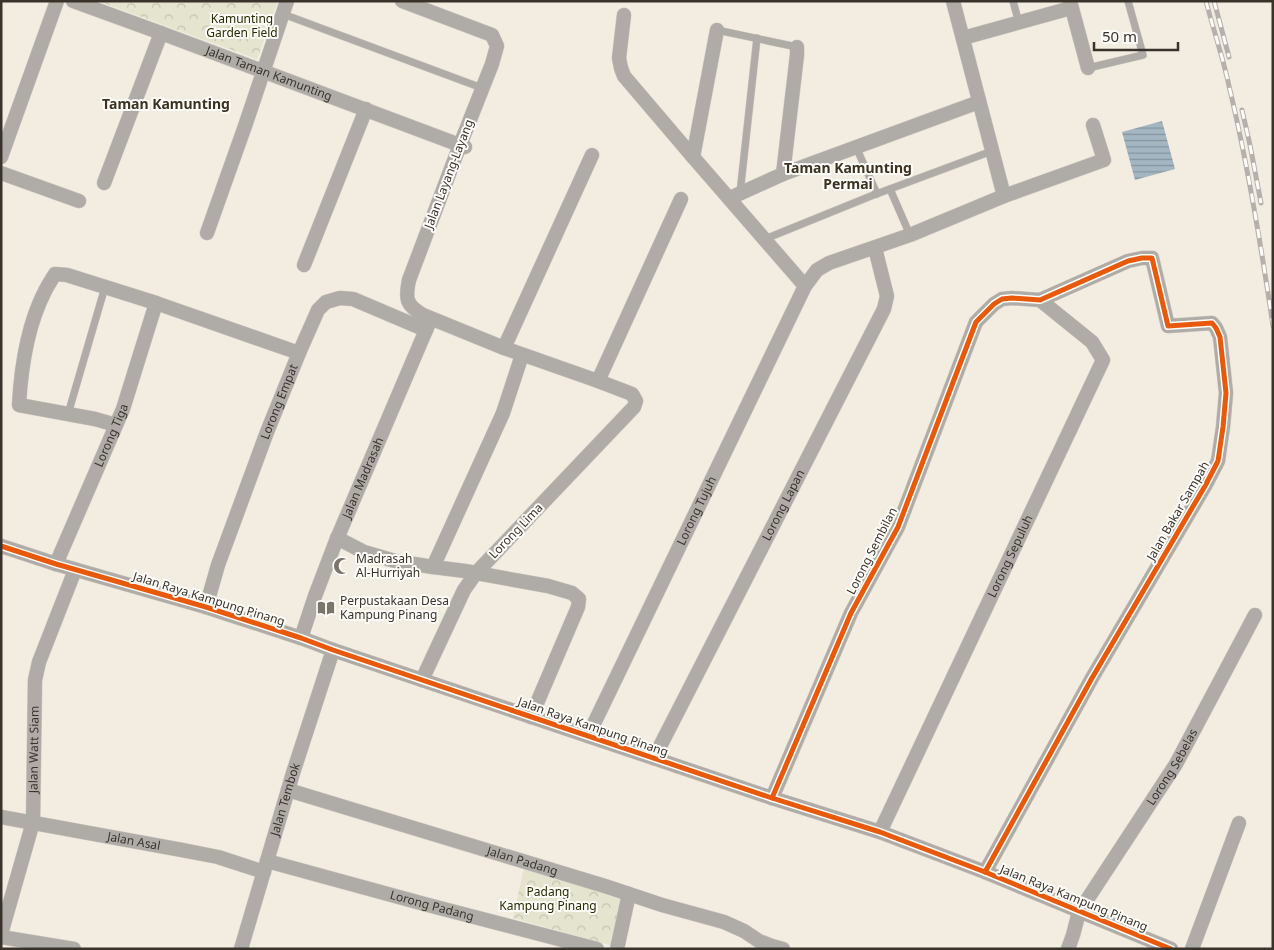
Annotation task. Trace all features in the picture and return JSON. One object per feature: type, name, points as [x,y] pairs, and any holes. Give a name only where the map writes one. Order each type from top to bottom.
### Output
[{"type":"street","points":[[1,157],[57,1]]},
{"type":"street","name":"Jalan Taman Kamunting","points":[[73,1],[462,146]]},
{"type":"street","name":"Jalan Layang-Layang","points":[[402,1],[492,35],[497,46],[462,146],[409,280],[406,294],[408,304],[428,324]]},
{"type":"street","points":[[953,1],[1004,196]]},
{"type":"street","points":[[964,38],[1019,23],[1071,5],[1088,68]]},
{"type":"street","points":[[207,233],[285,7]]},
{"type":"street","points":[[624,15],[619,58],[624,76],[693,157],[735,195],[765,239],[805,286]]},
{"type":"street","points":[[693,157],[717,30]]},
{"type":"street","points":[[104,183],[161,33]]},
{"type":"street","points":[[784,174],[797,46]]},
{"type":"street","points":[[735,195],[784,174],[979,102]]},
{"type":"street","points":[[304,265],[366,109]]},
{"type":"street","name":"Lorong Tujuh","points":[[588,736],[805,286],[818,270],[829,263],[910,235],[1004,196],[1104,160],[1093,125]]},
{"type":"street","points":[[504,348],[592,155]]},
{"type":"street","points":[[1,173],[79,201]]},
{"type":"street","points":[[428,324],[598,381],[681,199]]},
{"type":"street","name":"Lorong Lapan","points":[[654,758],[884,309],[887,296],[875,248]]},
{"type":"street","name":"Jalan Bakar Sampah","points":[[985,872],[1092,678],[1205,486],[1218,461],[1223,427],[1226,393],[1220,337],[1212,323],[1168,326],[1152,258],[1128,261],[1040,300]]},
{"type":"street","points":[[116,425],[95,419],[19,405],[27,346],[35,315],[45,291],[55,274],[67,275],[156,303],[299,352]]},
{"type":"street","name":"Lorong Empat","points":[[206,607],[218,565],[267,432],[318,310],[326,302],[340,298],[353,299],[428,324]]},
{"type":"street","name":"Lorong Sembilan","points":[[772,798],[851,613],[898,527],[976,322],[994,304],[1002,299],[1040,300]]},
{"type":"street","name":"Lorong Sepuluh","points":[[880,832],[1103,360],[1092,342],[1040,300]]},
{"type":"street","name":"Lorong Tiga","points":[[56,564],[123,409],[156,303]]},
{"type":"street","name":"Jalan Madrasah","points":[[301,638],[314,596],[337,538],[428,324]]},
{"type":"street","points":[[433,567],[503,413],[522,355]]},
{"type":"street","name":"Lorong Lima","points":[[422,680],[464,590],[476,573],[634,408],[636,401],[632,394],[598,381]]},
{"type":"street","points":[[337,538],[364,552],[396,561],[548,586],[572,593],[579,599],[578,608],[531,717]]},
{"type":"street","name":"Jalan Raya Kampung Pinang","points":[[1,546],[75,570],[206,607],[772,798],[880,832],[985,872],[1171,949]]},
{"type":"street","name":"Jalan Watt Siam","points":[[1,935],[33,822],[35,680],[39,662],[75,570]]},
{"type":"street","name":"Lorong Sebelas","points":[[1068,949],[1080,912],[1176,764],[1255,615]]},
{"type":"street","name":"Jalan Tembok","points":[[241,949],[288,790],[333,650]]},
{"type":"street","name":"Jalan Padang","points":[[288,790],[662,905],[724,922],[744,931],[759,941],[783,949]]},
{"type":"street","name":"Jalan Asal","points":[[1,817],[265,866]]},
{"type":"street","points":[[1192,949],[1239,823]]},
{"type":"street","name":"Lorong Padang","points":[[265,866],[418,902],[597,949]]},
{"type":"street","points":[[617,949],[629,894]]},
{"type":"street","points":[[1,935],[74,949]]},
{"type":"lane","points":[[1013,1],[1019,23]]},
{"type":"lane","points":[[1088,68],[1143,55],[1128,1]]},
{"type":"lane","points":[[285,7],[482,88]]},
{"type":"lane","points":[[717,30],[797,46]]},
{"type":"lane","points":[[735,195],[757,38]]},
{"type":"lane","points":[[856,147],[877,194]]},
{"type":"lane","points":[[765,239],[992,150]]},
{"type":"lane","points":[[890,189],[910,235]]},
{"type":"lane","points":[[68,414],[104,287]]},
{"type":"green space","name":"Kamunting Garden Field","points":[[98,1],[278,1],[257,59]]},
{"type":"green space","name":"Padang Kampung Pinang","points":[[525,863],[629,894],[617,947],[513,918]]},
{"type":"water","points":[[1162,121],[1175,169],[1135,180],[1122,132]]},
{"type":"railway","points":[[1206,1],[1227,75],[1242,145],[1259,235],[1273,326]]},
{"type":"railway","points":[[1214,1],[1229,57]]},
{"type":"railway","points":[[1242,110],[1261,203]]},
{"type":"cycle path","points":[[772,798],[851,613],[898,527],[976,322],[994,304],[1002,299],[1040,300],[1128,261],[1152,258],[1168,326],[1212,323],[1220,337],[1226,393],[1218,461],[1092,678],[985,872]]},
{"type":"cycle path","points":[[1,546],[56,564],[206,607],[772,798],[880,832],[985,872],[1171,949]]},
{"type":"place","name":"Madrasah Al-Hurriyah","points":[[342,566]]},
{"type":"place","name":"Perpustakaan Desa Kampung Pinang","points":[[326,608]]},
{"type":"district","name":"Taman Kamunting","points":[[166,104]]},
{"type":"district","name":"Taman Kamunting Permai","points":[[848,176]]}]
